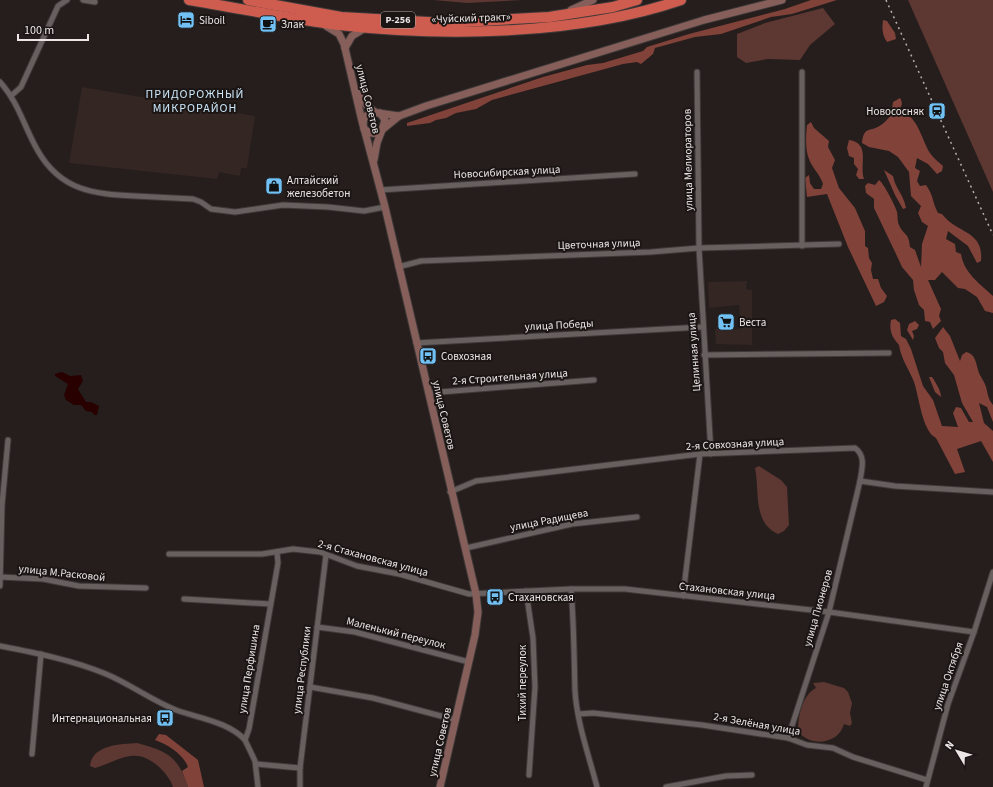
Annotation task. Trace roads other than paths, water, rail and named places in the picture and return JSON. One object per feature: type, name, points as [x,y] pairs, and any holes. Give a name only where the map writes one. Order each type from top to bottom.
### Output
[{"type":"highway","name":"«Чуйский тракт»","points":[[189,0],[312,20],[367,27],[443,32],[553,26],[616,17],[681,0]]},
{"type":"highway","name":"«Чуйский тракт»","points":[[248,0],[341,17],[445,23],[549,17],[614,7],[637,0]]},
{"type":"street","points":[[12,95],[21,87],[58,6],[67,0]]},
{"type":"street","points":[[83,0],[95,2]]},
{"type":"street","points":[[549,17],[574,9],[593,0]]},
{"type":"street","points":[[399,116],[378,113],[367,114],[364,118],[364,127],[370,133],[375,134],[399,116],[565,62],[704,20],[782,0]]},
{"type":"street","name":"улица Советов","points":[[312,20],[337,32],[341,36],[345,48],[385,207],[450,492],[466,548],[476,594],[477,623],[440,787]]},
{"type":"street","points":[[345,48],[355,33],[367,27]]},
{"type":"street","name":"улица Мелиораторов","points":[[697,72],[699,248]]},
{"type":"street","points":[[802,72],[802,246]]},
{"type":"street","points":[[0,82],[12,95],[37,150],[45,163],[66,181],[98,194],[193,199],[201,202],[211,209],[228,212],[282,205],[328,207],[364,211],[385,207]]},
{"type":"street","points":[[353,83],[364,102],[385,120],[377,143],[374,165]]},
{"type":"street","name":"Новосибирская улица","points":[[380,190],[635,174]]},
{"type":"street","name":"Цветочная улица","points":[[398,267],[420,261],[651,252],[699,248],[839,244]]},
{"type":"street","name":"Целинная улица","points":[[699,248],[702,327],[711,454]]},
{"type":"street","name":"улица Победы","points":[[416,343],[702,327]]},
{"type":"street","points":[[704,355],[889,353]]},
{"type":"street","name":"2-я Строительная улица","points":[[428,393],[594,380]]},
{"type":"street","points":[[0,586],[2,505],[8,440]]},
{"type":"street","name":"2-я Совхозная улица","points":[[450,492],[476,481],[700,454],[855,448],[860,452],[863,461],[860,481]]},
{"type":"street","points":[[682,596],[700,454]]},
{"type":"street","points":[[860,481],[895,486],[993,492]]},
{"type":"street","name":"улица Пионеров","points":[[788,738],[828,612],[860,481]]},
{"type":"street","name":"улица Радищева","points":[[466,548],[572,524],[637,517]]},
{"type":"street","name":"2-я Стахановская улица","points":[[169,554],[180,552],[228,555],[277,552],[293,549],[326,554],[357,566],[399,574],[469,594],[476,594]]},
{"type":"street","name":"улица Перфишина","points":[[245,740],[249,729],[258,682],[278,563],[277,552]]},
{"type":"street","name":"улица Республики","points":[[300,787],[300,768],[326,554]]},
{"type":"street","name":"улица Октября","points":[[926,787],[948,704],[974,632],[993,572]]},
{"type":"street","name":"улица М.Расковой","points":[[0,577],[44,579],[79,586],[146,588]]},
{"type":"street","points":[[571,589],[575,638],[575,691],[578,714],[597,787]]},
{"type":"street","name":"Стахановская улица","points":[[476,594],[571,589],[625,589],[828,612],[974,632]]},
{"type":"street","name":"Тихий переулок","points":[[526,591],[532,638],[535,687],[529,775]]},
{"type":"street","points":[[184,599],[270,604]]},
{"type":"street","name":"Маленький переулок","points":[[317,627],[354,632],[469,662]]},
{"type":"street","points":[[0,646],[41,654],[105,674],[158,702],[225,726],[239,733],[245,740],[256,764],[258,787]]},
{"type":"street","points":[[32,754],[41,654]]},
{"type":"street","points":[[310,687],[372,698],[456,720]]},
{"type":"street","name":"2-я Зелёная улица","points":[[578,714],[593,713],[702,725],[788,738],[807,744],[833,748],[853,757],[927,780]]},
{"type":"street","points":[[256,764],[300,768]]},
{"type":"street","points":[[666,787],[726,776],[752,775]]},
{"type":"railway","points":[[886,0],[993,235]]},
{"type":"place","name":"Siboil","points":[[186,20]]},
{"type":"place","name":"Злак","points":[[268,24]]},
{"type":"place","name":"Новососняк","points":[[937,111]]},
{"type":"place","name":"Алтайский железобетон","points":[[274,186]]},
{"type":"place","name":"Веста","points":[[726,322]]},
{"type":"place","name":"Совхозная","points":[[428,356]]},
{"type":"place","name":"Стахановская","points":[[495,597]]},
{"type":"place","name":"Интернациональная","points":[[165,718]]},
{"type":"district","name":"ПРИДОРОЖНЫЙ МИКРОРАЙОН","points":[[195,101]]}]
